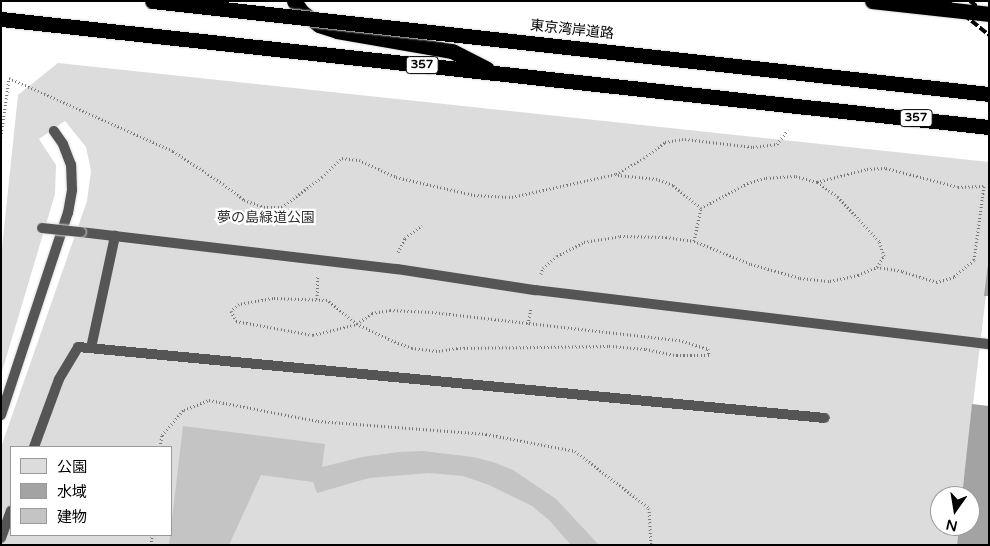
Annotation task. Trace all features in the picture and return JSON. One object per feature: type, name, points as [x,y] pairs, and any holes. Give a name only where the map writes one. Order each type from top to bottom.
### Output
[{"type":"highway","name":"東京湾岸道路","points":[[152,1],[989,94]]},
{"type":"highway","points":[[294,1],[302,12],[319,25],[337,31],[452,51],[495,73]]},
{"type":"highway","points":[[872,1],[989,14]]},
{"type":"highway","name":"357","points":[[1,19],[989,126]]},
{"type":"lane","points":[[1,415],[68,213],[71,198],[71,165],[63,144],[54,131]]},
{"type":"lane","points":[[42,228],[397,269],[535,290],[989,344]]},
{"type":"lane","points":[[91,348],[115,236]]},
{"type":"lane","points":[[34,446],[59,379],[78,347],[825,418]]},
{"type":"lane","points":[[1,538],[10,514]]},
{"type":"path","points":[[1,137],[9,78],[172,151],[244,200],[264,207],[282,207],[322,177],[342,158],[359,160],[396,177],[474,195],[512,197],[616,174],[636,175],[673,185],[701,208]]},
{"type":"path","points":[[616,174],[644,158],[665,142],[685,139],[752,147],[777,144],[788,130]]},
{"type":"path","points":[[528,324],[535,290],[543,268],[557,256],[584,242],[620,236],[666,236],[694,241],[751,264],[800,278],[830,281],[858,275],[877,267],[902,271],[937,282],[954,277],[974,260],[984,186],[958,188],[886,168],[867,169],[817,182]]},
{"type":"path","points":[[701,208],[748,183],[765,178],[795,176],[817,182],[838,197],[879,241],[884,256],[877,267]]},
{"type":"path","points":[[694,241],[701,208]]},
{"type":"path","points":[[397,269],[399,251],[405,238],[422,225]]},
{"type":"path","points":[[318,260],[318,299]]},
{"type":"path","points":[[357,324],[313,334],[236,321],[231,311],[239,304],[256,300],[327,300],[357,324],[412,348],[437,351],[457,348],[608,346],[645,349],[674,355],[709,355],[708,349],[679,340],[432,312],[390,310],[372,313],[357,324]]},
{"type":"path","points":[[160,446],[162,435],[184,410],[209,400],[318,421],[486,434],[575,451],[649,508],[651,545]]},
{"type":"green space","name":"夢の島緑道公園","points":[[58,63],[989,162],[989,270],[963,486],[930,486],[930,536],[958,536],[957,545],[1,545],[1,447],[87,201],[91,171],[86,147],[65,121],[39,139],[56,165],[55,194],[1,375],[1,257],[18,95]]},
{"type":"water","points":[[989,256],[989,296],[984,296]]},
{"type":"water","points":[[972,404],[989,406],[989,545],[957,545],[958,536],[980,536],[980,486],[963,486]]},
{"type":"building","points":[[183,426],[325,444],[322,467],[362,457],[423,451],[473,457],[493,462],[513,470],[556,499],[599,545],[571,545],[549,520],[532,506],[489,485],[463,476],[429,473],[369,478],[317,493],[313,482],[261,475],[229,545],[169,545],[170,536],[172,536],[172,520]]},
{"type":"railway","points":[[947,1],[989,35]]},
{"type":"railway","points":[[970,1],[989,16]]}]
